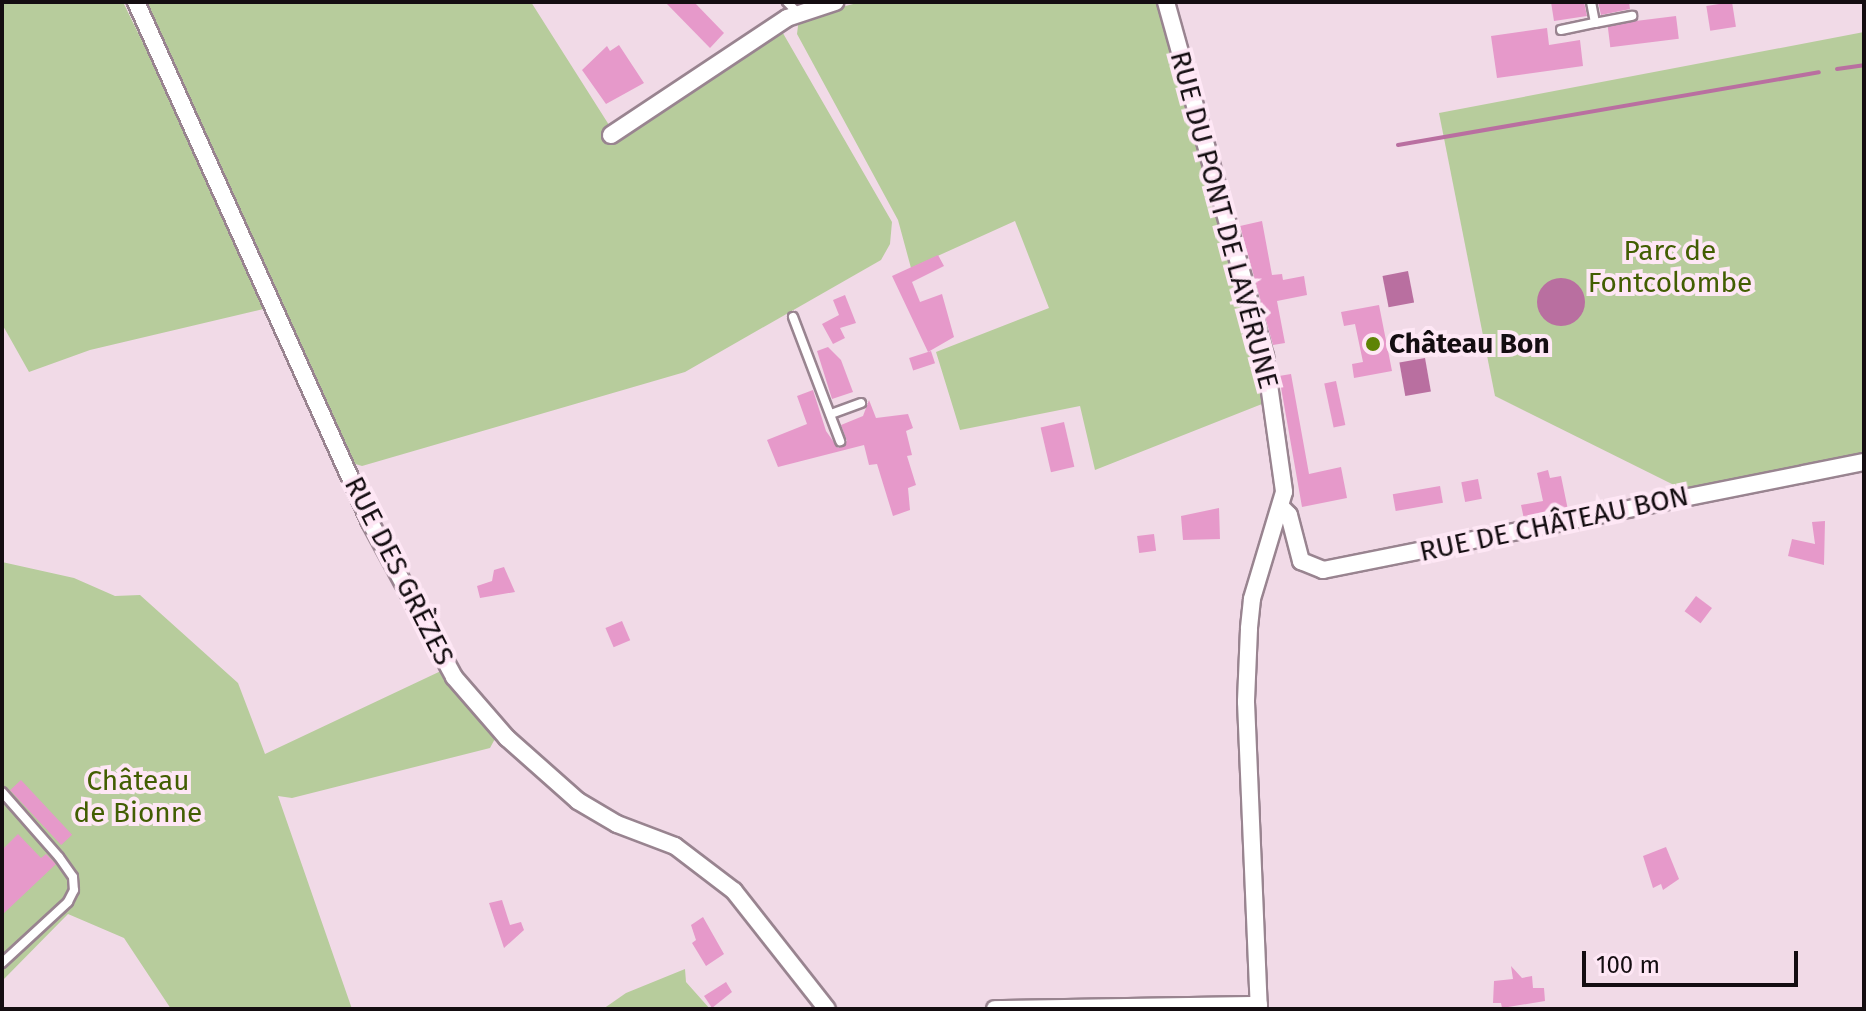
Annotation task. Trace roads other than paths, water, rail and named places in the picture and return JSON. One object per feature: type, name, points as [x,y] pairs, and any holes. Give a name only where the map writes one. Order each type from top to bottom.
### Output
[{"type":"street","name":"RUE DES GRÈZES","points":[[136,2],[365,510],[454,677],[507,738],[578,801],[632,831],[675,846],[734,891],[827,1009]]},
{"type":"street","points":[[611,135],[792,8],[835,2]]},
{"type":"street","name":"RUE DU PONT DE LAVÉRUNE","points":[[1166,2],[1265,356],[1283,509],[1252,599],[1249,629],[1246,702],[1259,1007]]},
{"type":"street","name":"RUE DE CHÂTEAU BON","points":[[1283,509],[1289,515],[1301,561],[1323,570],[1864,462]]},
{"type":"street","points":[[995,1009],[1259,1007]]},
{"type":"lane","points":[[1591,2],[1595,23]]},
{"type":"lane","points":[[1561,30],[1632,16]]},
{"type":"lane","points":[[793,317],[840,441]]},
{"type":"lane","points":[[831,414],[861,403]]},
{"type":"lane","points":[[2,792],[59,857],[73,877],[74,890],[68,902],[2,963]]},
{"type":"waterway","points":[[1837,69],[1864,65]]},
{"type":"waterway","points":[[1398,145],[1819,72]]},
{"type":"place","name":"Château Bon","points":[[1373,344]]},
{"type":"park label","name":"Parc de Fontcolombe","points":[[1670,267]]},
{"type":"park label","name":"Château de Bionne","points":[[138,797]]}]
